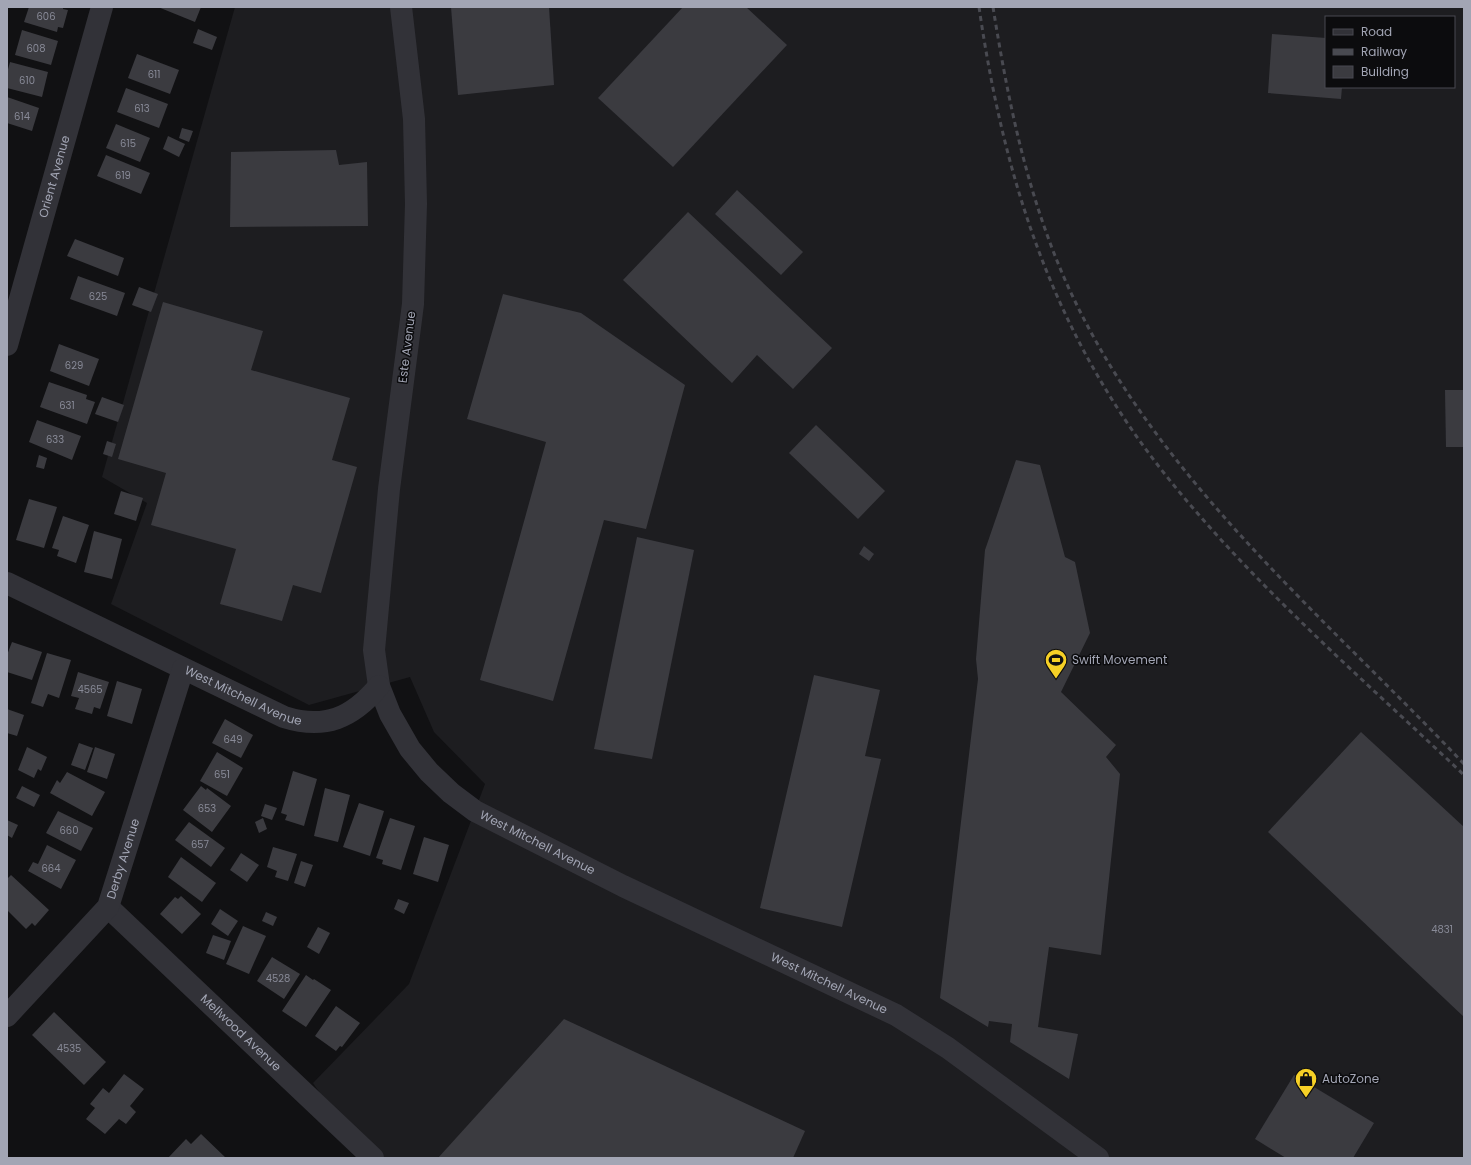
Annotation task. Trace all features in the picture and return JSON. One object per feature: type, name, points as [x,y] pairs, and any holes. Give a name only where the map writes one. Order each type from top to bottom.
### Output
[{"type":"street","name":"Orient Avenue","points":[[7,345],[102,7]]},
{"type":"street","name":"Este Avenue","points":[[379,686],[374,650],[389,489],[413,304],[416,204],[414,119],[401,7]]},
{"type":"street","name":"West Mitchell Avenue","points":[[7,583],[284,717],[316,723],[326,722],[347,715],[365,703],[379,686],[390,714],[410,749],[451,793],[475,811],[623,886],[896,1015],[948,1048],[1098,1158]]},
{"type":"street","name":"Derby Avenue","points":[[7,1016],[108,908],[183,669]]},
{"type":"street","name":"Mellwood Avenue","points":[[108,908],[373,1158]]},
{"type":"shaded area","points":[[235,7],[1464,7],[1464,1158],[373,1158],[347,1133],[313,1083],[409,984],[485,784],[434,732],[410,677],[309,705],[111,604],[147,503],[102,477]]},
{"type":"building","points":[[29,7],[63,7],[63,9],[68,10],[63,28],[58,27],[57,32],[24,22]]},
{"type":"building","points":[[158,7],[201,7],[195,22]]},
{"type":"building","points":[[451,7],[549,7],[554,85],[458,95]]},
{"type":"building","points":[[683,7],[746,7],[787,45],[673,167],[598,98]]},
{"type":"building","points":[[198,29],[217,37],[212,50],[193,43]]},
{"type":"building","points":[[22,30],[58,41],[51,65],[15,55]]},
{"type":"building","points":[[1272,34],[1325,38],[1325,88],[1342,88],[1341,99],[1268,93]]},
{"type":"building","points":[[137,54],[179,70],[170,94],[128,78]]},
{"type":"building","points":[[10,62],[48,72],[42,97],[7,88],[7,73]]},
{"type":"building","points":[[126,88],[168,104],[159,128],[117,112]]},
{"type":"building","points":[[7,97],[39,108],[32,131],[7,123]]},
{"type":"building","points":[[116,124],[150,138],[140,162],[106,148]]},
{"type":"building","points":[[182,128],[193,131],[189,142],[179,138]]},
{"type":"building","points":[[168,136],[185,144],[179,157],[163,149]]},
{"type":"building","points":[[336,150],[339,165],[367,162],[368,226],[230,227],[231,152]]},
{"type":"building","points":[[106,155],[150,173],[141,194],[97,176]]},
{"type":"building","points":[[737,190],[803,252],[781,275],[715,214]]},
{"type":"building","points":[[688,212],[832,348],[793,389],[757,355],[732,383],[623,280]]},
{"type":"building","points":[[75,239],[124,258],[118,276],[67,256]]},
{"type":"building","points":[[78,276],[125,293],[117,316],[70,299]]},
{"type":"building","points":[[139,287],[158,294],[151,312],[132,305]]},
{"type":"building","points":[[503,294],[581,313],[685,385],[646,529],[604,520],[553,701],[480,680],[546,442],[467,419]]},
{"type":"building","points":[[163,302],[263,331],[251,370],[350,398],[332,460],[357,467],[321,593],[293,585],[282,621],[220,604],[236,549],[151,525],[166,473],[118,459]]},
{"type":"building","points":[[59,344],[99,359],[89,386],[50,371]]},
{"type":"building","points":[[49,382],[87,395],[86,399],[95,402],[87,424],[40,407]]},
{"type":"building","points":[[1445,390],[1464,390],[1464,447],[1446,447]]},
{"type":"building","points":[[102,397],[124,405],[118,422],[95,414]]},
{"type":"building","points":[[37,420],[81,436],[72,460],[29,442]]},
{"type":"building","points":[[816,425],[885,491],[858,519],[789,453]]},
{"type":"building","points":[[107,441],[116,444],[112,457],[103,454]]},
{"type":"building","points":[[39,455],[47,458],[44,469],[36,467]]},
{"type":"building","points":[[1016,460],[1040,465],[1065,557],[1075,562],[1090,633],[1061,692],[1116,745],[1106,757],[1120,774],[1101,955],[1049,947],[1038,1027],[1078,1034],[1069,1079],[1010,1042],[1012,1024],[989,1021],[988,1027],[940,998],[978,679],[976,659],[985,550]]},
{"type":"building","points":[[121,491],[143,498],[136,521],[114,514]]},
{"type":"building","points":[[29,499],[57,507],[44,548],[16,540]]},
{"type":"building","points":[[63,516],[89,525],[76,563],[57,556],[59,550],[52,548]]},
{"type":"building","points":[[94,531],[122,539],[112,579],[84,572]]},
{"type":"building","points":[[637,537],[694,550],[652,759],[594,749]]},
{"type":"building","points":[[864,546],[874,554],[869,561],[859,554]]},
{"type":"building","points":[[12,642],[42,652],[32,680],[7,672],[7,655]]},
{"type":"building","points":[[47,653],[71,660],[59,698],[48,694],[43,707],[31,703]]},
{"type":"building","points":[[78,672],[109,682],[100,709],[94,707],[92,714],[75,709],[79,698],[71,696]]},
{"type":"building","points":[[814,675],[880,690],[865,756],[881,759],[842,927],[760,908]]},
{"type":"building","points":[[117,681],[142,689],[132,724],[107,716]]},
{"type":"building","points":[[7,709],[24,715],[17,736],[7,733]]},
{"type":"building","points":[[225,719],[253,735],[241,758],[212,743]]},
{"type":"building","points":[[1361,732],[1464,827],[1464,1017],[1268,832]]},
{"type":"building","points":[[79,743],[93,748],[85,770],[71,765]]},
{"type":"building","points":[[27,747],[47,757],[41,771],[38,769],[34,778],[18,770]]},
{"type":"building","points":[[95,747],[115,754],[107,779],[87,772]]},
{"type":"building","points":[[217,752],[243,768],[227,796],[200,781]]},
{"type":"building","points":[[293,771],[317,779],[304,826],[285,820],[287,815],[281,813]]},
{"type":"building","points":[[67,772],[105,792],[92,816],[50,793],[57,780],[60,783]]},
{"type":"building","points":[[22,786],[40,795],[34,807],[16,798]]},
{"type":"building","points":[[201,786],[206,790],[207,788],[231,806],[212,832],[183,810]]},
{"type":"building","points":[[325,788],[350,795],[338,842],[314,836]]},
{"type":"building","points":[[359,803],[384,811],[370,856],[343,847]]},
{"type":"building","points":[[265,804],[277,808],[272,820],[261,816]]},
{"type":"building","points":[[58,811],[93,828],[81,851],[46,833]]},
{"type":"building","points":[[263,818],[267,829],[259,833],[255,822]]},
{"type":"building","points":[[390,818],[415,826],[401,870],[382,864],[383,860],[376,858]]},
{"type":"building","points":[[7,820],[18,825],[12,838],[7,835]]},
{"type":"building","points":[[189,822],[225,848],[211,867],[175,840]]},
{"type":"building","points":[[424,837],[449,845],[438,882],[413,874]]},
{"type":"building","points":[[47,845],[76,860],[61,889],[28,871],[33,862],[38,864]]},
{"type":"building","points":[[273,847],[297,854],[288,881],[275,877],[277,871],[267,867]]},
{"type":"building","points":[[241,853],[259,865],[247,882],[230,870]]},
{"type":"building","points":[[181,857],[216,883],[202,902],[168,877]]},
{"type":"building","points":[[301,861],[313,865],[305,887],[294,883]]},
{"type":"building","points":[[11,875],[49,910],[35,926],[32,923],[26,929],[7,910],[7,879]]},
{"type":"building","points":[[181,896],[201,914],[182,934],[160,914],[175,897],[178,899]]},
{"type":"building","points":[[398,899],[409,903],[404,914],[394,909]]},
{"type":"building","points":[[220,909],[238,921],[228,936],[211,924]]},
{"type":"building","points":[[266,912],[277,917],[273,926],[262,921]]},
{"type":"building","points":[[243,926],[266,936],[249,974],[226,964]]},
{"type":"building","points":[[318,927],[330,933],[319,954],[307,947]]},
{"type":"building","points":[[213,935],[231,941],[224,960],[206,953]]},
{"type":"building","points":[[272,957],[300,974],[284,999],[257,981]]},
{"type":"building","points":[[306,975],[331,990],[306,1027],[282,1011]]},
{"type":"building","points":[[336,1006],[360,1023],[342,1047],[340,1046],[336,1051],[315,1036]]},
{"type":"building","points":[[54,1012],[106,1062],[84,1085],[32,1035]]},
{"type":"building","points":[[564,1019],[805,1131],[793,1158],[438,1158]]},
{"type":"building","points":[[124,1074],[144,1089],[130,1106],[136,1112],[126,1124],[119,1119],[105,1134],[86,1119],[95,1108],[90,1104],[103,1088],[109,1093]]},
{"type":"building","name":"AutoZone","points":[[1294,1075],[1374,1123],[1353,1158],[1286,1158],[1255,1139]]},
{"type":"building","points":[[201,1134],[226,1158],[168,1158],[186,1139],[191,1144]]},
{"type":"railway","points":[[979,7],[990,73],[1004,137],[1021,199],[1042,259],[1067,317],[1097,374],[1131,429],[1172,483],[1240,560],[1313,634],[1464,775]]},
{"type":"railway","points":[[993,7],[1012,112],[1020,147],[1040,215],[1066,282],[1102,352],[1145,418],[1192,480],[1244,539],[1298,596],[1464,764]]},
{"type":"place","name":"Swift Movement","points":[[1056,680]]},
{"type":"place","name":"AutoZone","points":[[1306,1098]]}]
